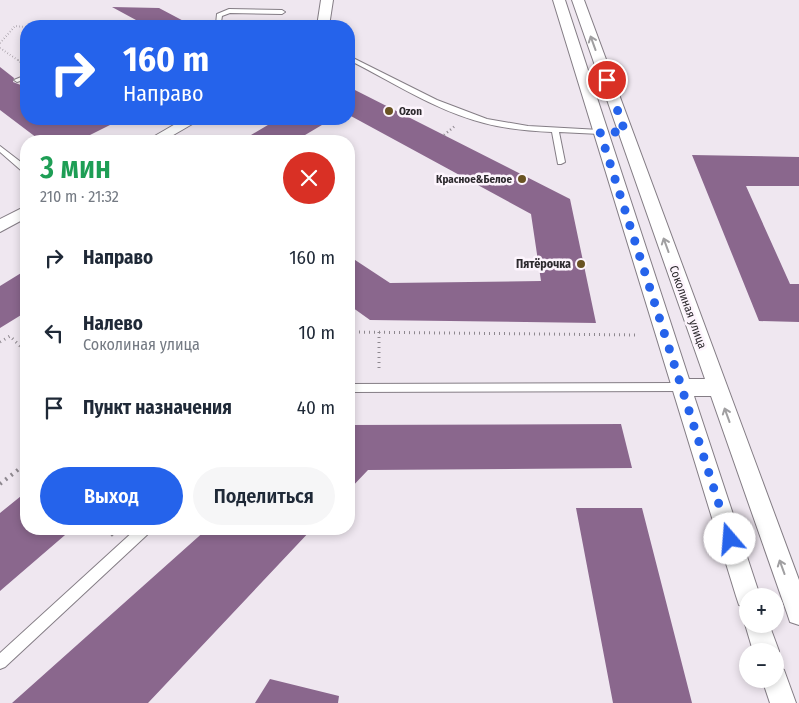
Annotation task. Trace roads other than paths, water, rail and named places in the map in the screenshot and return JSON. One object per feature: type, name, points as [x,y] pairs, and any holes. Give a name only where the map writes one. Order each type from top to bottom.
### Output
[{"type":"street","points":[[324,20],[327,0]]},
{"type":"street","points":[[559,0],[745,588]]},
{"type":"street","name":"Соколиная улица","points":[[578,0],[799,613]]},
{"type":"street","points":[[165,135],[183,125]]},
{"type":"street","points":[[600,132],[625,132]]},
{"type":"street","points":[[0,226],[20,214]]},
{"type":"street","points":[[681,387],[718,388]]},
{"type":"street","points":[[778,688],[783,703]]},
{"type":"lane","points":[[218,20],[219,15],[228,11],[282,12]]},
{"type":"lane","points":[[355,61],[439,102],[483,120],[508,126],[600,132]]},
{"type":"lane","points":[[555,130],[561,162]]},
{"type":"lane","points":[[0,148],[20,165]]},
{"type":"lane","points":[[355,388],[681,387]]},
{"type":"lane","points":[[0,662],[138,535]]},
{"type":"place","name":"Ozon","points":[[389,111]]},
{"type":"place","name":"Красное&Белое","points":[[522,179]]},
{"type":"place","name":"Пятёрочка","points":[[581,264]]}]
